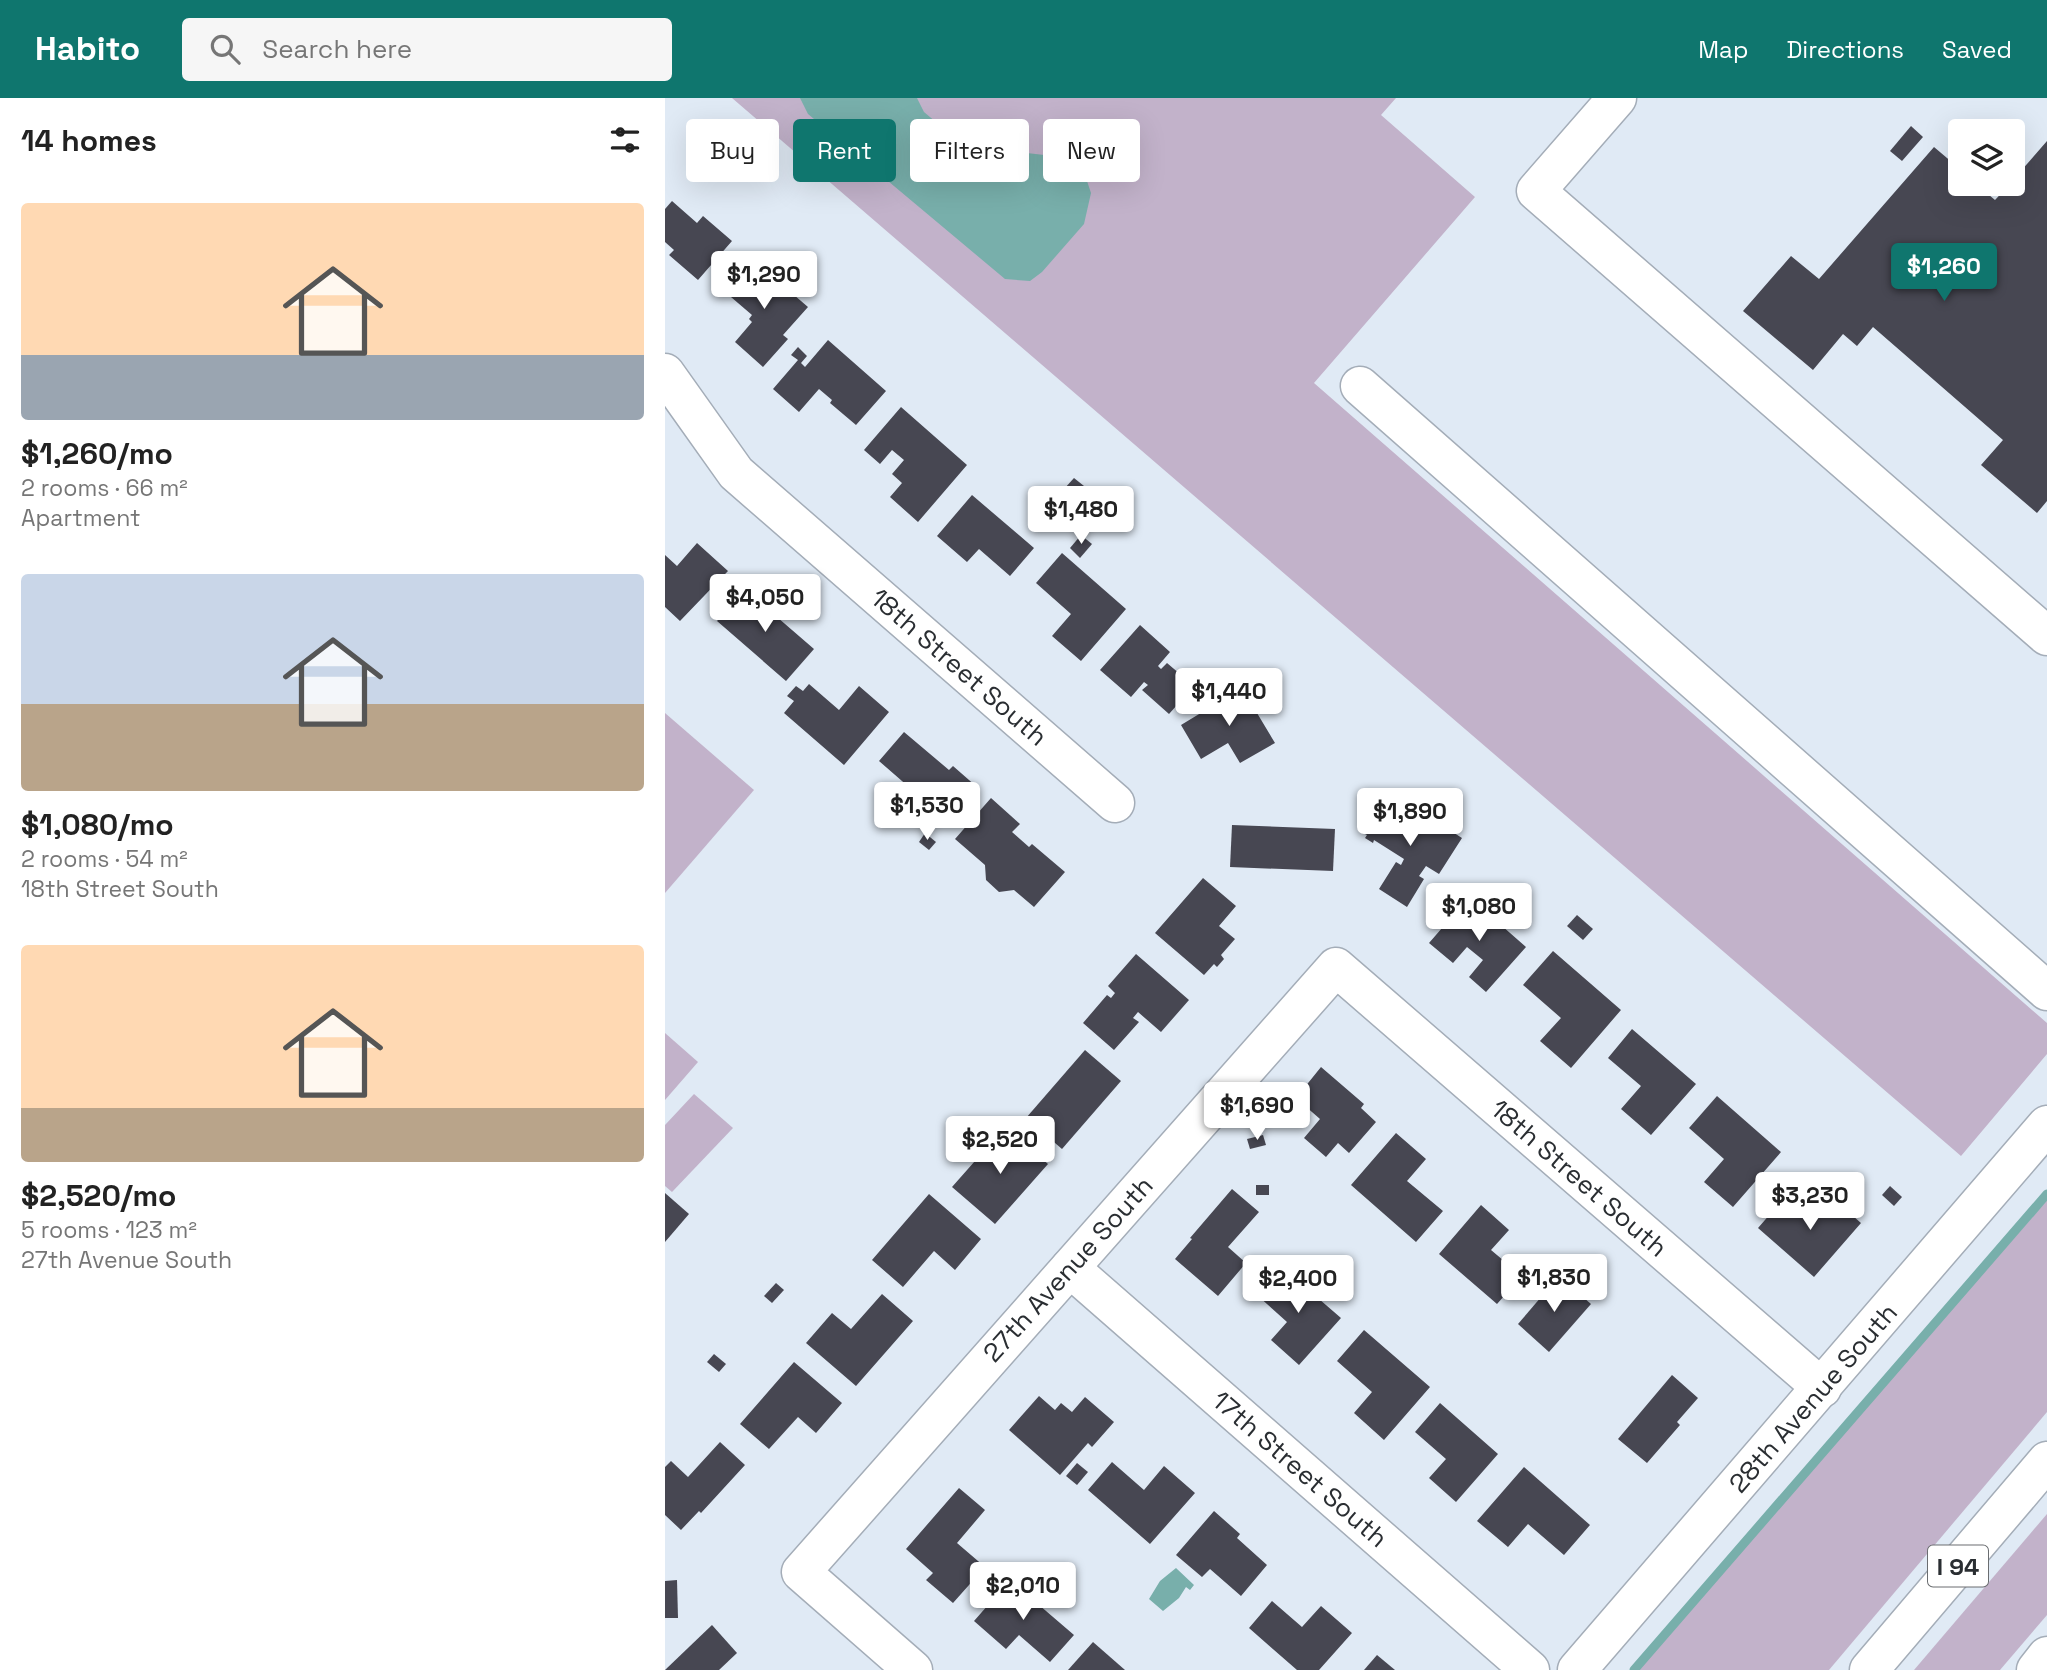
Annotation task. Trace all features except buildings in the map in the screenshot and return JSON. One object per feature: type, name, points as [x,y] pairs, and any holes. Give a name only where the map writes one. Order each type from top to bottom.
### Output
[{"type":"main road","points":[[1617,98],[1536,191],[2047,636]]},
{"type":"main road","name":"18th Street South","points":[[665,373],[736,473],[1115,803]]},
{"type":"main road","points":[[1360,386],[2047,991]]},
{"type":"main road","name":"18th Street South","points":[[1336,967],[1822,1388]]},
{"type":"main road","name":"27th Avenue South","points":[[913,1670],[801,1572],[1336,967]]},
{"type":"main road","name":"28th Avenue South","points":[[1577,1670],[2047,1125]]},
{"type":"main road","name":"17th Street South","points":[[1070,1268],[1530,1670]]},
{"type":"main road","name":"I 94","points":[[1869,1670],[2047,1461]]},
{"type":"main road","points":[[2036,1670],[2047,1656]]},
{"type":"shaded area","points":[[732,98],[1396,98],[1381,115],[1475,197],[1314,383],[2047,1023],[2047,1054],[1961,1156],[830,182],[896,182],[896,119],[793,119],[793,151],[779,138],[779,119],[756,119]]},
{"type":"shaded area","points":[[800,98],[917,98],[924,112],[932,119],[910,119],[910,182],[1029,182],[1029,153],[1043,155],[1043,182],[1087,182],[1091,193],[1084,224],[1042,272],[1030,281],[1005,279],[889,182],[896,182],[896,119],[814,119],[808,114]]},
{"type":"shaded area","points":[[665,713],[754,790],[665,893]]},
{"type":"shaded area","points":[[665,1033],[698,1062],[665,1100]]},
{"type":"shaded area","points":[[694,1094],[733,1128],[672,1192],[665,1186],[665,1125]]},
{"type":"shaded area","points":[[2047,1200],[2047,1412],[1829,1670],[1637,1670]]},
{"type":"shaded area","points":[[2047,1514],[2047,1615],[2000,1670],[1914,1670]]},
{"type":"shaded area","points":[[1176,1568],[1194,1585],[1190,1590],[1186,1587],[1179,1598],[1163,1611],[1149,1599],[1160,1581]]},
{"type":"waterway","points":[[1634,1670],[2047,1194]]}]
